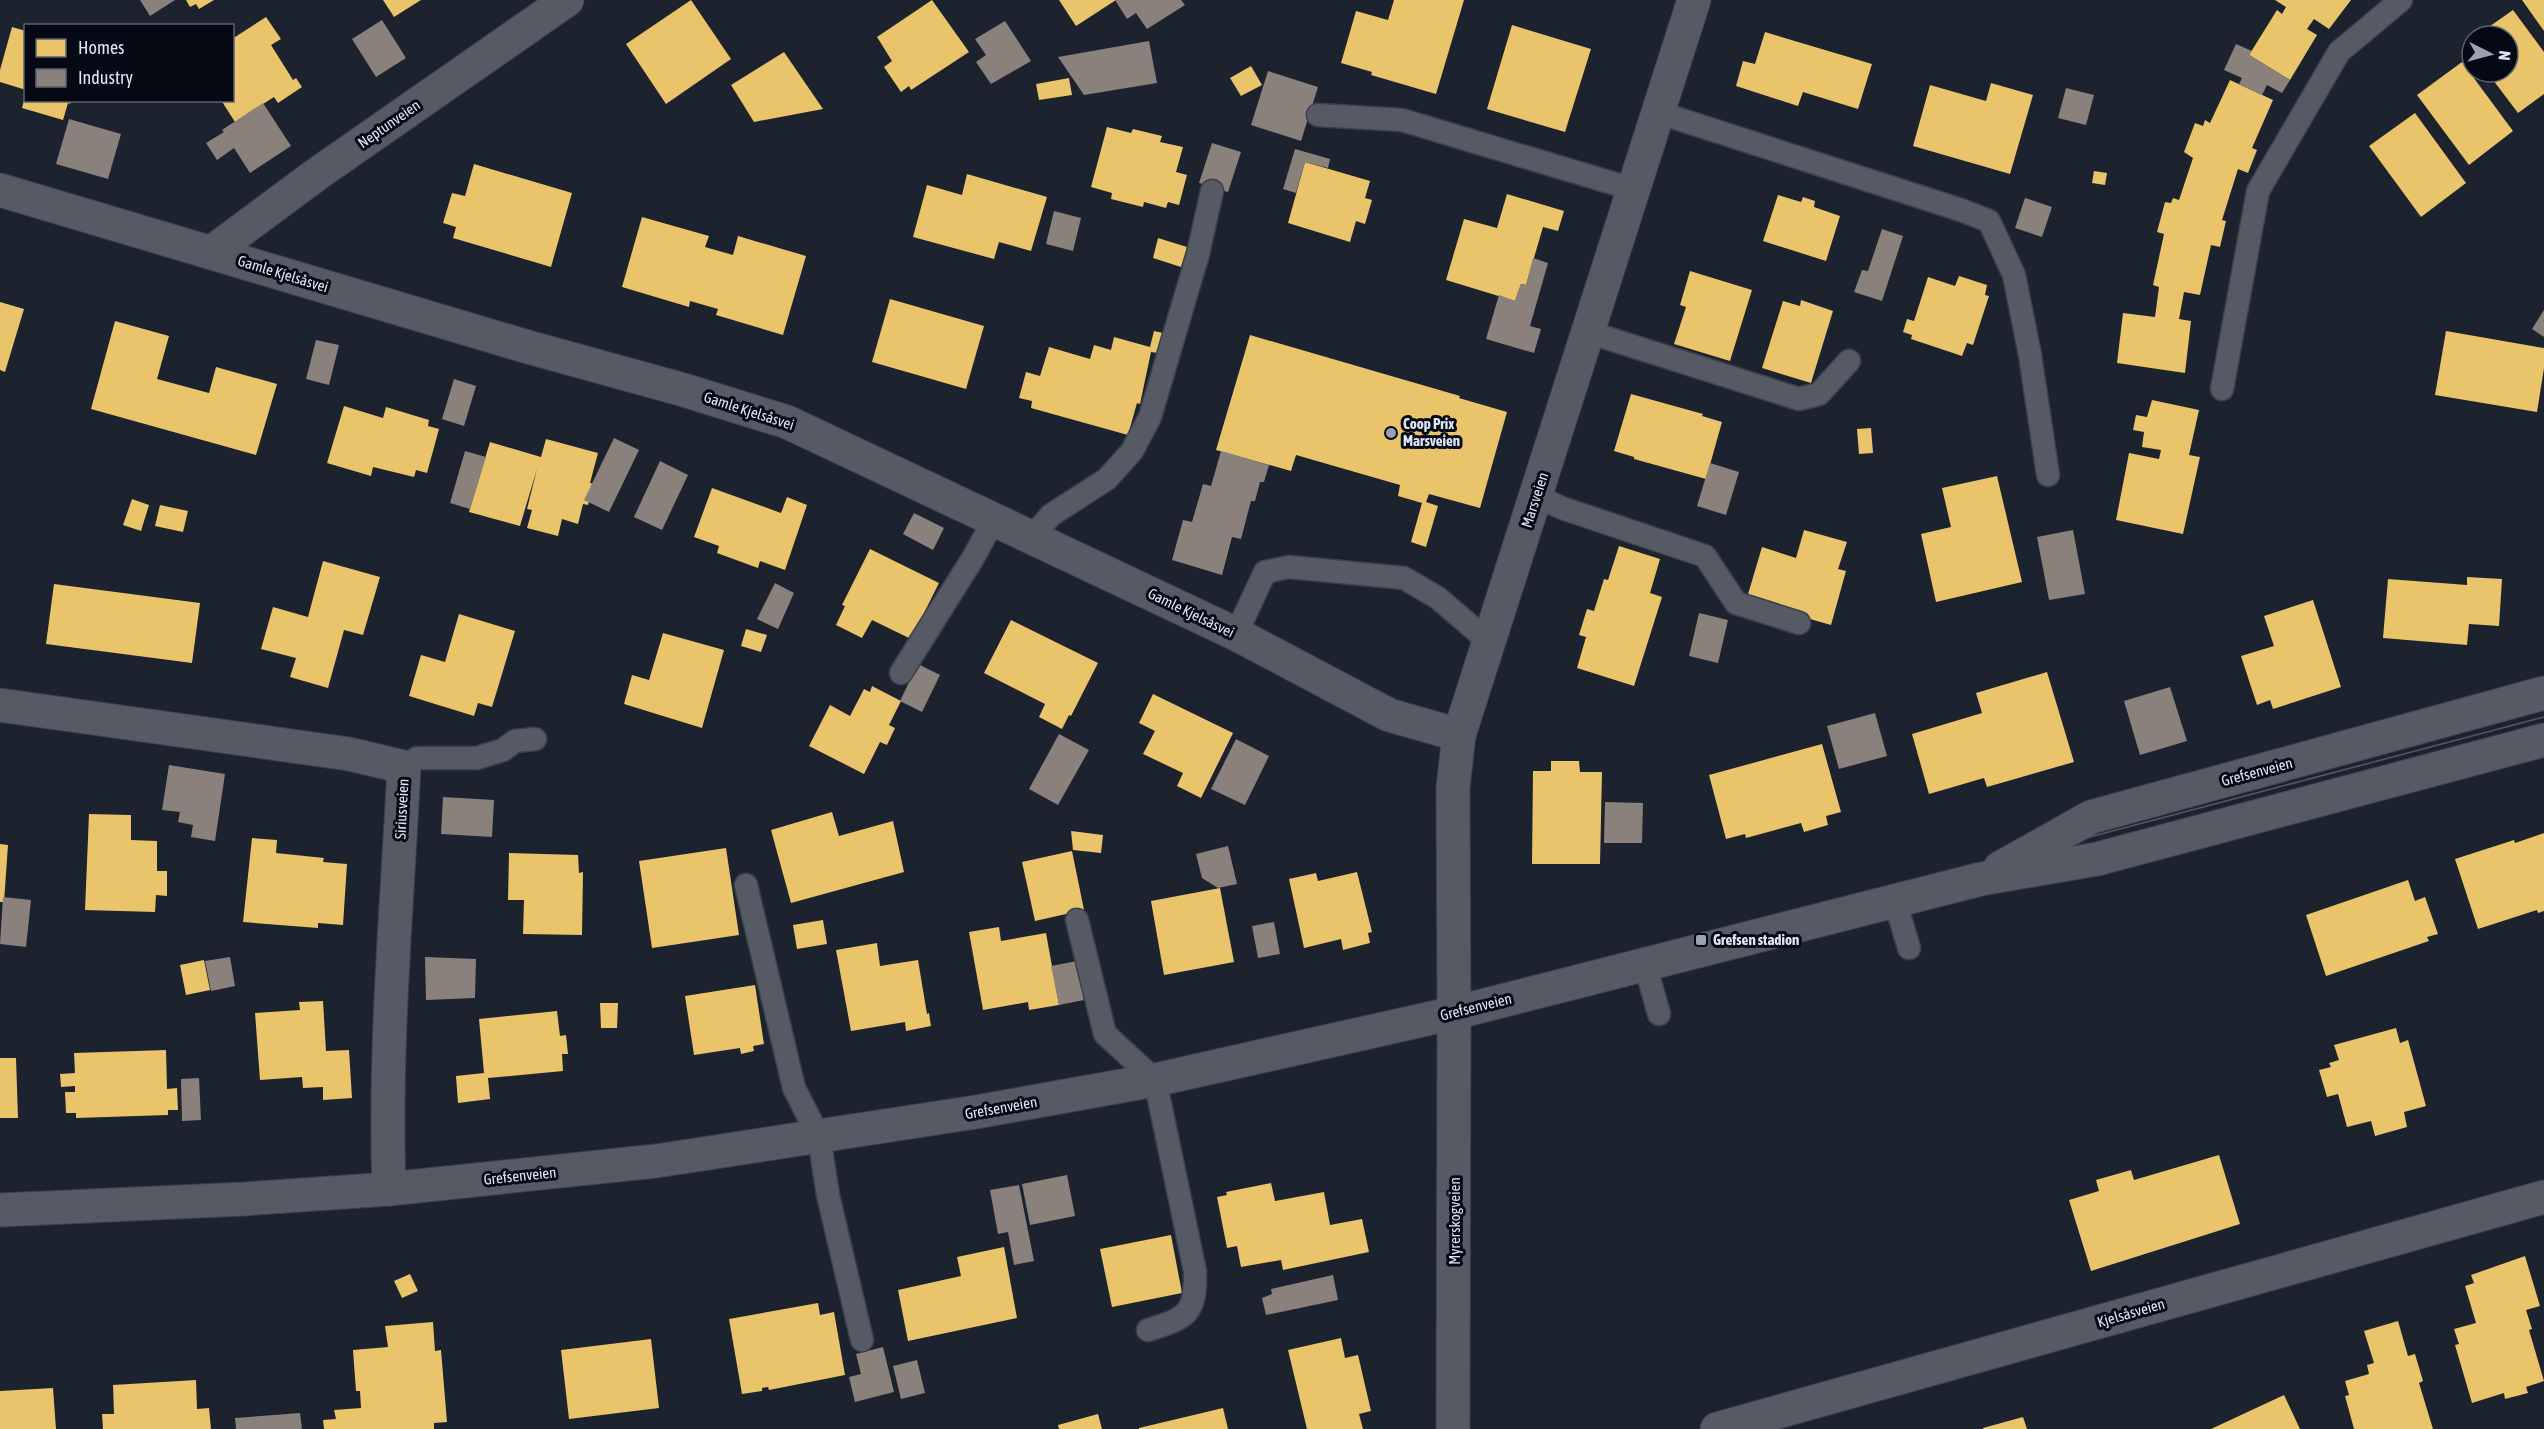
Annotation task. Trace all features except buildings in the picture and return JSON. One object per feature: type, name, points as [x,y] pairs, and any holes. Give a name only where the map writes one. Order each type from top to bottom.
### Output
[{"type":"street","name":"Neptunveien","points":[[212,252],[317,174],[567,0]]},
{"type":"street","name":"Marsveien","points":[[1454,1013],[1454,788],[1459,735],[1694,0]]},
{"type":"street","name":"Gamle Kjelsåsvei","points":[[0,190],[516,344],[684,390],[787,422],[1236,634],[1389,715],[1459,735]]},
{"type":"street","name":"Grefsenveien","points":[[1981,879],[2091,818],[2544,693]]},
{"type":"street","name":"Siriusveien","points":[[0,705],[349,754],[404,767],[389,1061],[387,1135],[389,1189]]},
{"type":"street","name":"Grefsenveien","points":[[0,1210],[244,1199],[389,1189],[656,1161],[819,1137],[1155,1080],[1454,1013],[1981,879],[2097,859],[2544,740]]},
{"type":"street","name":"Myrerskogveien","points":[[1454,1013],[1454,1429]]},
{"type":"street","name":"Kjelsåsveien","points":[[1717,1429],[2544,1197]]},
{"type":"lane","points":[[2222,389],[2258,191],[2339,52],[2401,0]]},
{"type":"lane","points":[[1659,113],[1989,221],[2014,275],[2030,356],[2048,475]]},
{"type":"lane","points":[[1318,115],[1402,120],[1632,189]]},
{"type":"lane","points":[[1032,537],[1051,515],[1107,479],[1132,451],[1150,417],[1198,254],[1212,191]]},
{"type":"lane","points":[[1588,332],[1799,399],[1819,394],[1849,361]]},
{"type":"lane","points":[[1536,496],[1562,508],[1705,556],[1736,603],[1799,623]]},
{"type":"lane","points":[[900,673],[995,519]]},
{"type":"lane","points":[[1236,634],[1265,572],[1289,567],[1404,578],[1438,598],[1488,641]]},
{"type":"lane","points":[[404,767],[417,758],[477,759],[503,750],[515,741],[535,739]]},
{"type":"lane","points":[[746,885],[794,1088],[819,1137],[828,1196],[862,1340]]},
{"type":"lane","points":[[1895,901],[1909,948]]},
{"type":"lane","points":[[1077,920],[1105,1034],[1155,1080],[1195,1271],[1196,1294],[1188,1313],[1174,1322],[1148,1330]]},
{"type":"lane","points":[[1645,964],[1659,1014]]},
{"type":"tram line","points":[[0,1200],[147,1195],[439,1174],[731,1140],[1021,1094],[1262,1045],[1553,977],[2544,717]]},
{"type":"tram line","points":[[0,1221],[308,1206],[530,1186],[798,1152],[1063,1108],[1251,1070],[1532,1004],[1812,933],[2544,740]]},
{"type":"place","name":"Coop Prix Marsveien","points":[[1391,433]]},
{"type":"place","name":"Grefsen stadion","points":[[1701,940]]}]
